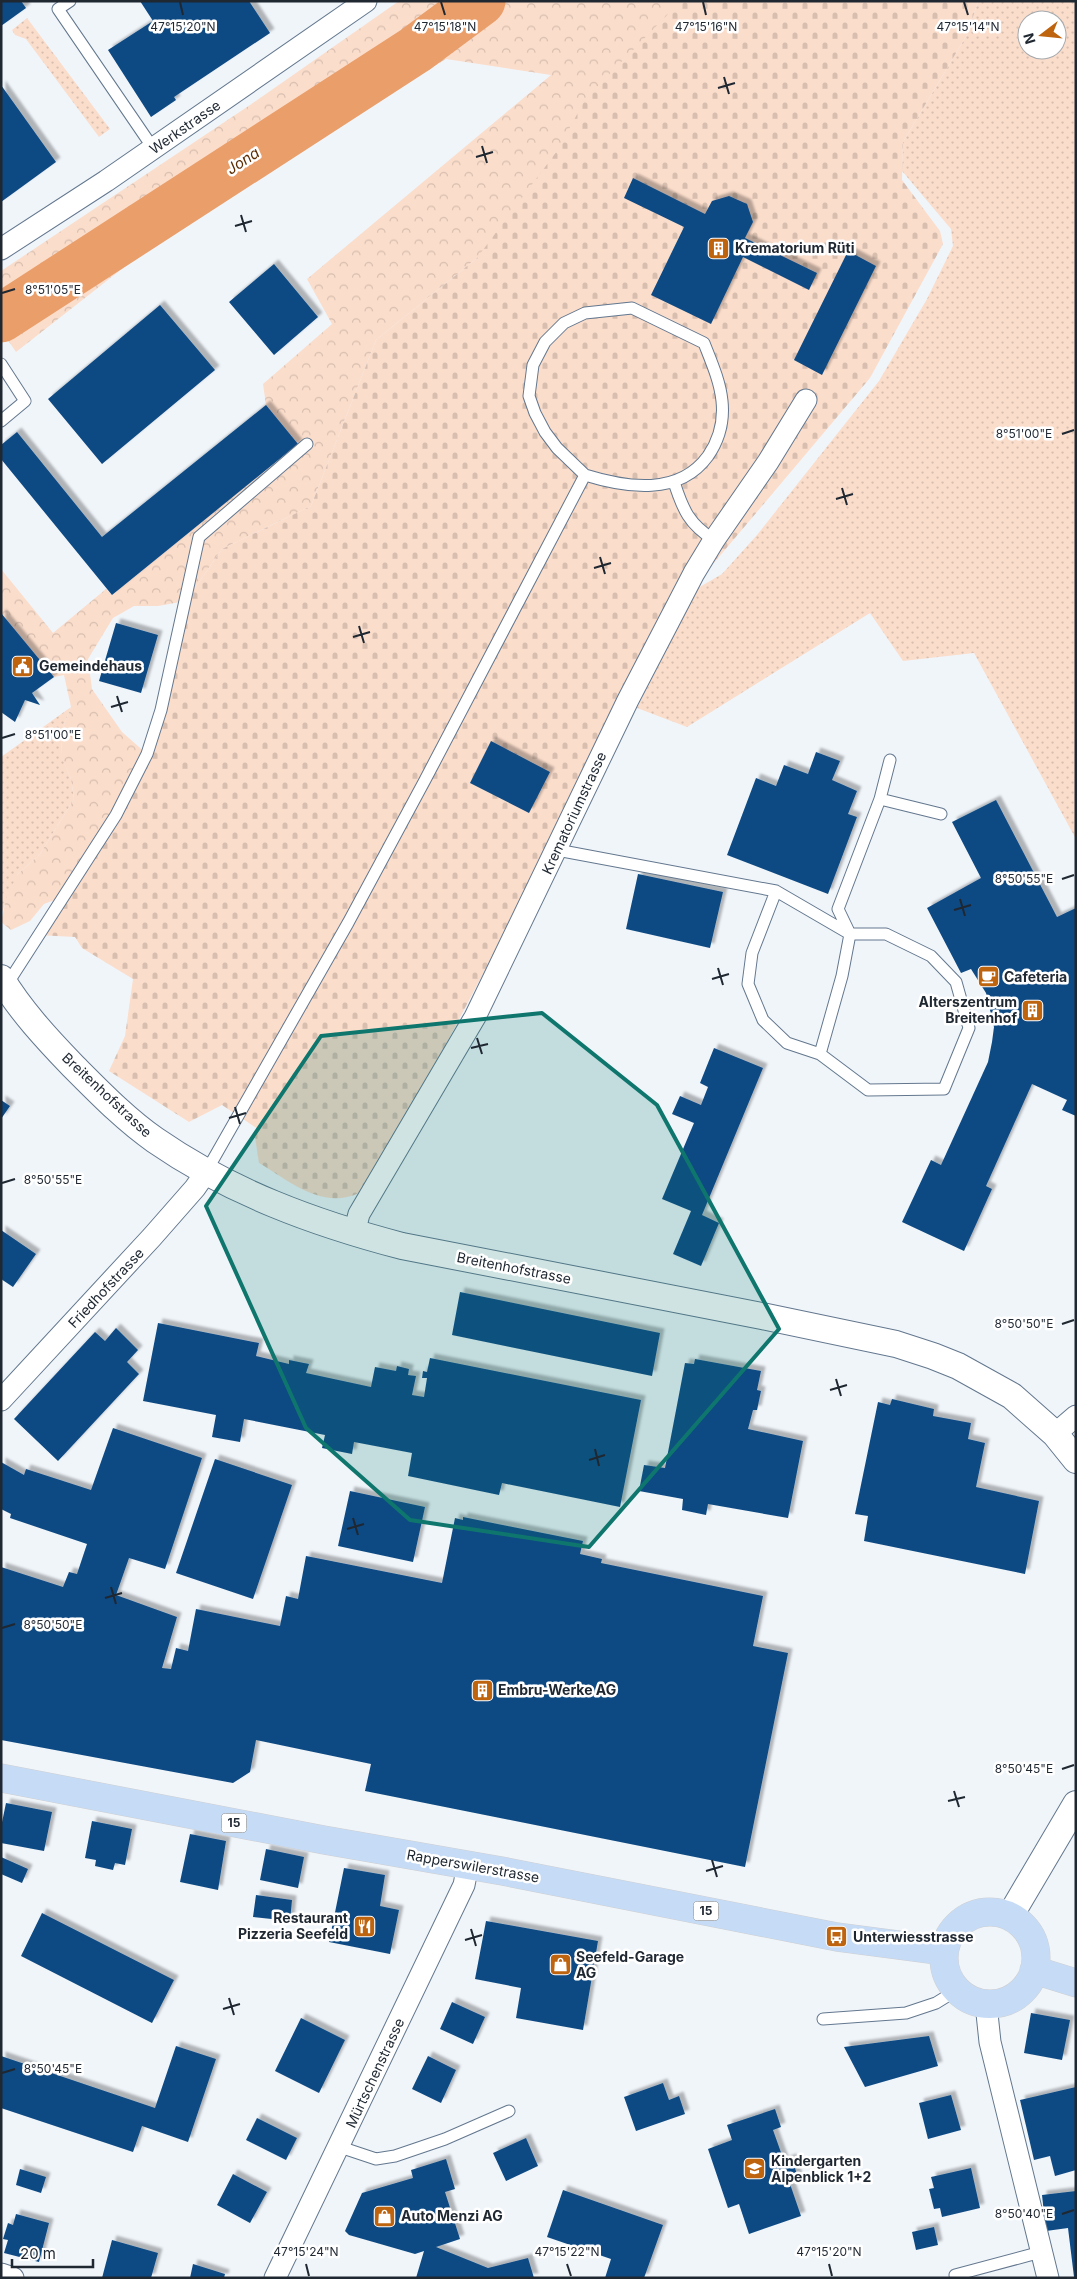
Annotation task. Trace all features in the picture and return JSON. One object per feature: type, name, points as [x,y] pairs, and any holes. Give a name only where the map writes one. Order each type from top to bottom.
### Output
[{"type":"main road","name":"Rapperswilerstrasse","points":[[1,1778],[468,1865],[837,1937],[944,1951]]},
{"type":"main road","points":[[992,1912],[1010,1916],[1025,1927],[1034,1943],[1036,1952],[1034,1970],[1030,1982],[1022,1992],[999,2003],[986,2004],[966,1997],[957,1990],[946,1972],[944,1951],[951,1933],[964,1919],[973,1915],[992,1912]]},
{"type":"main road","points":[[1034,1970],[1076,1983]]},
{"type":"street","name":"Werkstrasse","points":[[1,249],[153,148],[366,1]]},
{"type":"street","name":"Krematoriumstrasse","points":[[354,1233],[359,1214],[475,1017],[628,700],[694,573],[714,540],[768,462],[806,400]]},
{"type":"street","name":"Breitenhofstrasse","points":[[3,986],[58,1050],[97,1090],[154,1139],[206,1172],[272,1204],[354,1233],[402,1246],[896,1344],[941,1359],[986,1380],[1012,1396],[1055,1434],[1076,1460]]},
{"type":"street","name":"Friedhofstrasse","points":[[1,1400],[152,1237],[195,1188],[206,1172]]},
{"type":"street","points":[[1055,1434],[1076,1416]]},
{"type":"street","points":[[1010,1916],[1076,1804]]},
{"type":"street","name":"Mürtschenstrasse","points":[[275,2278],[340,2147],[464,1885],[468,1865]]},
{"type":"street","points":[[986,2004],[990,2042],[1048,2278]]},
{"type":"street","points":[[1,2274],[13,2278]]},
{"type":"lane","points":[[70,1],[58,9],[153,148]]},
{"type":"lane","points":[[632,308],[704,342],[717,377],[722,401],[721,423],[716,445],[703,462],[688,476],[661,485],[626,484],[585,475],[557,448],[535,413],[529,396],[533,365],[545,342],[564,323],[585,313],[632,308]]},
{"type":"lane","points":[[1,364],[25,401],[1,421]]},
{"type":"lane","points":[[3,986],[116,815],[147,754],[161,710],[199,537],[307,444]]},
{"type":"lane","points":[[206,1172],[348,923],[585,475]]},
{"type":"lane","points":[[674,482],[689,519],[698,530],[714,540]]},
{"type":"lane","points":[[820,1054],[842,976],[850,934],[838,909],[880,800],[890,760]]},
{"type":"lane","points":[[880,800],[941,814]]},
{"type":"lane","points":[[557,850],[776,891],[850,934],[886,934],[931,956],[956,982],[969,1028],[944,1089],[868,1090],[820,1054],[787,1043],[763,1020],[748,984],[752,953],[776,891]]},
{"type":"lane","points":[[823,2019],[906,2013],[936,2003],[957,1990]]},
{"type":"lane","points":[[340,2147],[376,2159],[395,2156],[444,2139],[509,2111]]},
{"type":"lane","points":[[955,2274],[1041,2252]]},
{"type":"highlighted area","points":[[542,1013],[657,1105],[779,1329],[589,1547],[410,1520],[306,1428],[206,1206],[321,1036]]},
{"type":"green space","points":[[399,1],[875,1],[477,258],[376,340],[311,506],[222,549],[186,601],[158,606],[134,606],[113,618],[88,659],[92,689],[122,732],[147,754],[65,896],[44,904],[30,921],[11,930],[1,922],[7,895],[18,874],[40,854],[74,799],[71,779],[61,756],[62,730],[71,707],[64,675],[54,677],[1,613],[1,569],[53,633],[106,589],[112,595],[298,444],[266,405],[263,384],[332,324],[307,279],[551,75],[446,59],[187,218],[16,352],[1,330],[1,271],[250,105]]},
{"type":"green space","points":[[681,1],[978,1],[968,33],[903,142],[902,180],[940,231],[943,244],[870,378],[713,564],[694,573],[416,1101],[359,1193],[332,1198],[307,1192],[259,1163],[255,1137],[258,1129],[222,1105],[189,1122],[109,1071],[125,1036],[133,979],[82,948],[75,937],[37,935],[147,754],[186,601],[222,549],[311,506],[376,340],[477,258],[557,151],[586,98]]},
{"type":"green space","points":[[978,1],[1076,1],[1076,839],[974,653],[903,661],[870,613],[687,727],[637,708],[698,588],[722,574],[757,535],[879,381],[927,299],[953,246],[951,229],[902,171],[903,142],[968,33]]},
{"type":"green space","points":[[27,18],[110,129],[99,137],[26,39],[15,35],[12,30]]},
{"type":"green space","points":[[71,707],[62,730],[61,755],[71,779],[74,799],[40,854],[18,874],[1,914],[1,757]]},
{"type":"building","points":[[1,1],[21,1],[26,8],[1,26]]},
{"type":"building","points":[[140,1],[249,1],[270,33],[174,97],[176,100],[151,117],[108,50],[153,21]]},
{"type":"building","points":[[1,85],[56,162],[1,202]]},
{"type":"building","name":"Krematorium Rüti","points":[[633,178],[705,214],[712,201],[729,196],[747,204],[753,222],[745,238],[817,273],[809,290],[743,257],[711,324],[651,295],[684,227],[624,198]]},
{"type":"building","points":[[848,251],[876,266],[822,375],[794,360]]},
{"type":"building","points":[[274,264],[318,317],[274,355],[229,302]]},
{"type":"building","points":[[160,305],[215,370],[102,464],[48,399]]},
{"type":"building","points":[[266,405],[298,444],[112,595],[1,459],[1,445],[17,432],[102,537]]},
{"type":"building","name":"Gemeindehaus","points":[[1,613],[54,677],[32,693],[40,705],[25,700],[15,722],[1,712]]},
{"type":"building","points":[[116,623],[158,635],[141,693],[99,681]]},
{"type":"building","points":[[491,741],[550,772],[529,813],[470,783]]},
{"type":"building","points":[[816,752],[840,761],[832,780],[857,791],[848,814],[857,817],[828,894],[727,855],[756,778],[776,786],[784,765],[808,774]]},
{"type":"building","name":"Alterszentrum Breitenhof","points":[[996,800],[1057,917],[1076,908],[1076,1116],[1062,1110],[1067,1100],[1032,1084],[986,1186],[992,1189],[964,1251],[902,1222],[931,1160],[941,1165],[988,1062],[994,1027],[986,993],[971,969],[961,973],[927,908],[981,878],[952,822]]},
{"type":"building","points":[[638,874],[723,892],[710,948],[626,929]]},
{"type":"building","points":[[714,1048],[763,1068],[702,1215],[719,1223],[701,1266],[673,1254],[691,1211],[662,1199],[694,1123],[672,1114],[680,1096],[701,1105],[708,1087],[700,1083]]},
{"type":"building","points":[[1,1100],[10,1106],[1,1119]]},
{"type":"building","points":[[1,1230],[36,1254],[13,1287],[1,1279]]},
{"type":"building","points":[[460,1292],[660,1333],[652,1376],[452,1335]]},
{"type":"building","points":[[158,1323],[259,1343],[256,1356],[289,1364],[289,1360],[309,1364],[306,1373],[371,1387],[375,1367],[396,1371],[397,1366],[409,1369],[408,1375],[416,1376],[412,1395],[424,1397],[427,1378],[422,1378],[423,1371],[427,1372],[430,1358],[641,1400],[620,1507],[502,1483],[499,1495],[408,1476],[412,1453],[354,1442],[352,1454],[322,1448],[325,1435],[244,1419],[240,1442],[212,1437],[216,1415],[143,1401]]},
{"type":"building","points":[[116,1328],[138,1350],[127,1362],[139,1374],[58,1461],[14,1419],[95,1332],[105,1341]]},
{"type":"building","points":[[695,1359],[761,1371],[757,1390],[761,1391],[757,1410],[753,1410],[748,1429],[803,1441],[788,1518],[708,1504],[706,1515],[682,1510],[683,1499],[639,1491],[644,1465],[665,1468],[685,1363],[694,1364]]},
{"type":"building","points":[[892,1399],[934,1409],[933,1416],[971,1423],[968,1439],[985,1443],[976,1487],[1039,1501],[1025,1574],[864,1541],[868,1516],[855,1514],[878,1402],[890,1405]]},
{"type":"building","name":"Embru-Werke AG","points":[[113,1428],[202,1458],[165,1569],[129,1558],[116,1595],[177,1617],[162,1668],[171,1669],[176,1648],[188,1651],[196,1609],[280,1626],[286,1596],[298,1599],[306,1556],[442,1583],[455,1518],[463,1520],[463,1517],[583,1541],[580,1554],[602,1559],[601,1563],[763,1596],[753,1646],[788,1653],[745,1867],[365,1791],[371,1764],[256,1740],[250,1772],[233,1783],[1,1740],[1,1567],[63,1587],[69,1572],[77,1574],[87,1544],[10,1518],[11,1514],[1,1509],[1,1462],[24,1475],[26,1469],[91,1490]]},
{"type":"building","points":[[215,1459],[292,1485],[253,1599],[176,1573]]},
{"type":"building","points":[[350,1491],[425,1507],[413,1562],[338,1546]]},
{"type":"building","points":[[6,1803],[52,1812],[44,1851],[1,1843],[1,1827]]},
{"type":"building","points":[[92,1821],[132,1829],[125,1865],[115,1863],[113,1870],[95,1866],[96,1860],[85,1858]]},
{"type":"building","points":[[190,1834],[226,1841],[218,1890],[180,1882]]},
{"type":"building","points":[[266,1849],[304,1857],[298,1888],[260,1880]]},
{"type":"building","points":[[1,1857],[28,1869],[22,1883],[1,1874]]},
{"type":"building","name":"Restaurant Pizzeria Seefeld","points":[[344,1868],[385,1875],[380,1906],[399,1910],[390,1954],[329,1942]]},
{"type":"building","points":[[256,1895],[292,1900],[290,1921],[253,1917]]},
{"type":"building","points":[[42,1913],[174,1980],[152,2023],[21,1956]]},
{"type":"building","name":"Seefeld-Garage AG","points":[[486,1921],[598,1941],[583,2030],[516,2018],[521,1988],[475,1979]]},
{"type":"building","points":[[452,2002],[485,2017],[473,2044],[440,2029]]},
{"type":"building","points":[[1031,2013],[1070,2020],[1062,2060],[1024,2053]]},
{"type":"building","points":[[301,2018],[345,2040],[319,2093],[275,2071]]},
{"type":"building","points":[[929,2036],[938,2066],[865,2087],[844,2047]]},
{"type":"building","points":[[176,2046],[216,2059],[188,2142],[142,2126],[133,2152],[1,2108],[1,2056],[155,2108]]},
{"type":"building","points":[[428,2056],[456,2070],[441,2103],[412,2089]]},
{"type":"building","points":[[663,2083],[669,2100],[679,2096],[685,2114],[636,2131],[624,2097]]},
{"type":"building","points":[[1076,2087],[1076,2170],[1055,2176],[1050,2156],[1034,2160],[1020,2100]]},
{"type":"building","points":[[951,2095],[961,2130],[928,2139],[919,2103]]},
{"type":"building","name":"Kindergarten Alpenblick 1+2","points":[[775,2109],[781,2127],[773,2130],[784,2161],[792,2158],[798,2178],[789,2181],[801,2216],[749,2234],[739,2204],[728,2208],[708,2149],[732,2140],[727,2125]]},
{"type":"building","points":[[257,2118],[297,2138],[286,2160],[246,2140]]},
{"type":"building","points":[[526,2138],[538,2166],[506,2181],[493,2153]]},
{"type":"building","points":[[446,2159],[455,2189],[445,2192],[460,2239],[436,2247],[488,2268],[528,2258],[534,2278],[416,2278],[424,2251],[415,2254],[349,2235],[345,2231],[362,2193],[413,2178],[411,2170]]},
{"type":"building","points":[[971,2168],[980,2208],[942,2217],[940,2208],[934,2209],[929,2189],[934,2188],[931,2177]]},
{"type":"building","points":[[20,2169],[46,2177],[41,2193],[16,2185]]},
{"type":"building","points":[[233,2174],[267,2192],[250,2223],[217,2205]]},
{"type":"building","points":[[563,2190],[663,2225],[644,2278],[605,2278],[611,2259],[547,2237]]},
{"type":"building","points":[[1076,2191],[1076,2277],[1074,2277],[1068,2228],[1046,2231],[1042,2195]]},
{"type":"building","points":[[16,2214],[49,2223],[39,2262],[4,2253],[8,2240],[3,2239],[8,2223],[13,2225]]},
{"type":"building","points":[[934,2227],[938,2245],[916,2250],[912,2232]]},
{"type":"building","points":[[112,2240],[158,2253],[151,2278],[102,2278]]},
{"type":"building","points":[[193,2264],[225,2274],[224,2278],[190,2278]]},
{"type":"waterway","name":"Jona","points":[[1,318],[415,50],[481,1]]},
{"type":"place","name":"Krematorium Rüti","points":[[719,248]]},
{"type":"place","name":"Gemeindehaus","points":[[23,666]]},
{"type":"place","name":"Cafeteria","points":[[988,977]]},
{"type":"place","name":"Alterszentrum Breitenhof","points":[[1033,1010]]},
{"type":"place","name":"Embru-Werke AG","points":[[482,1690]]},
{"type":"place","name":"Restaurant Pizzeria Seefeld","points":[[364,1926]]},
{"type":"place","name":"Unterwiesstrasse","points":[[837,1937]]},
{"type":"place","name":"Seefeld-Garage AG","points":[[560,1965]]},
{"type":"place","name":"Kindergarten Alpenblick 1+2","points":[[755,2169]]},
{"type":"place","name":"Auto Menzi AG","points":[[385,2216]]}]
